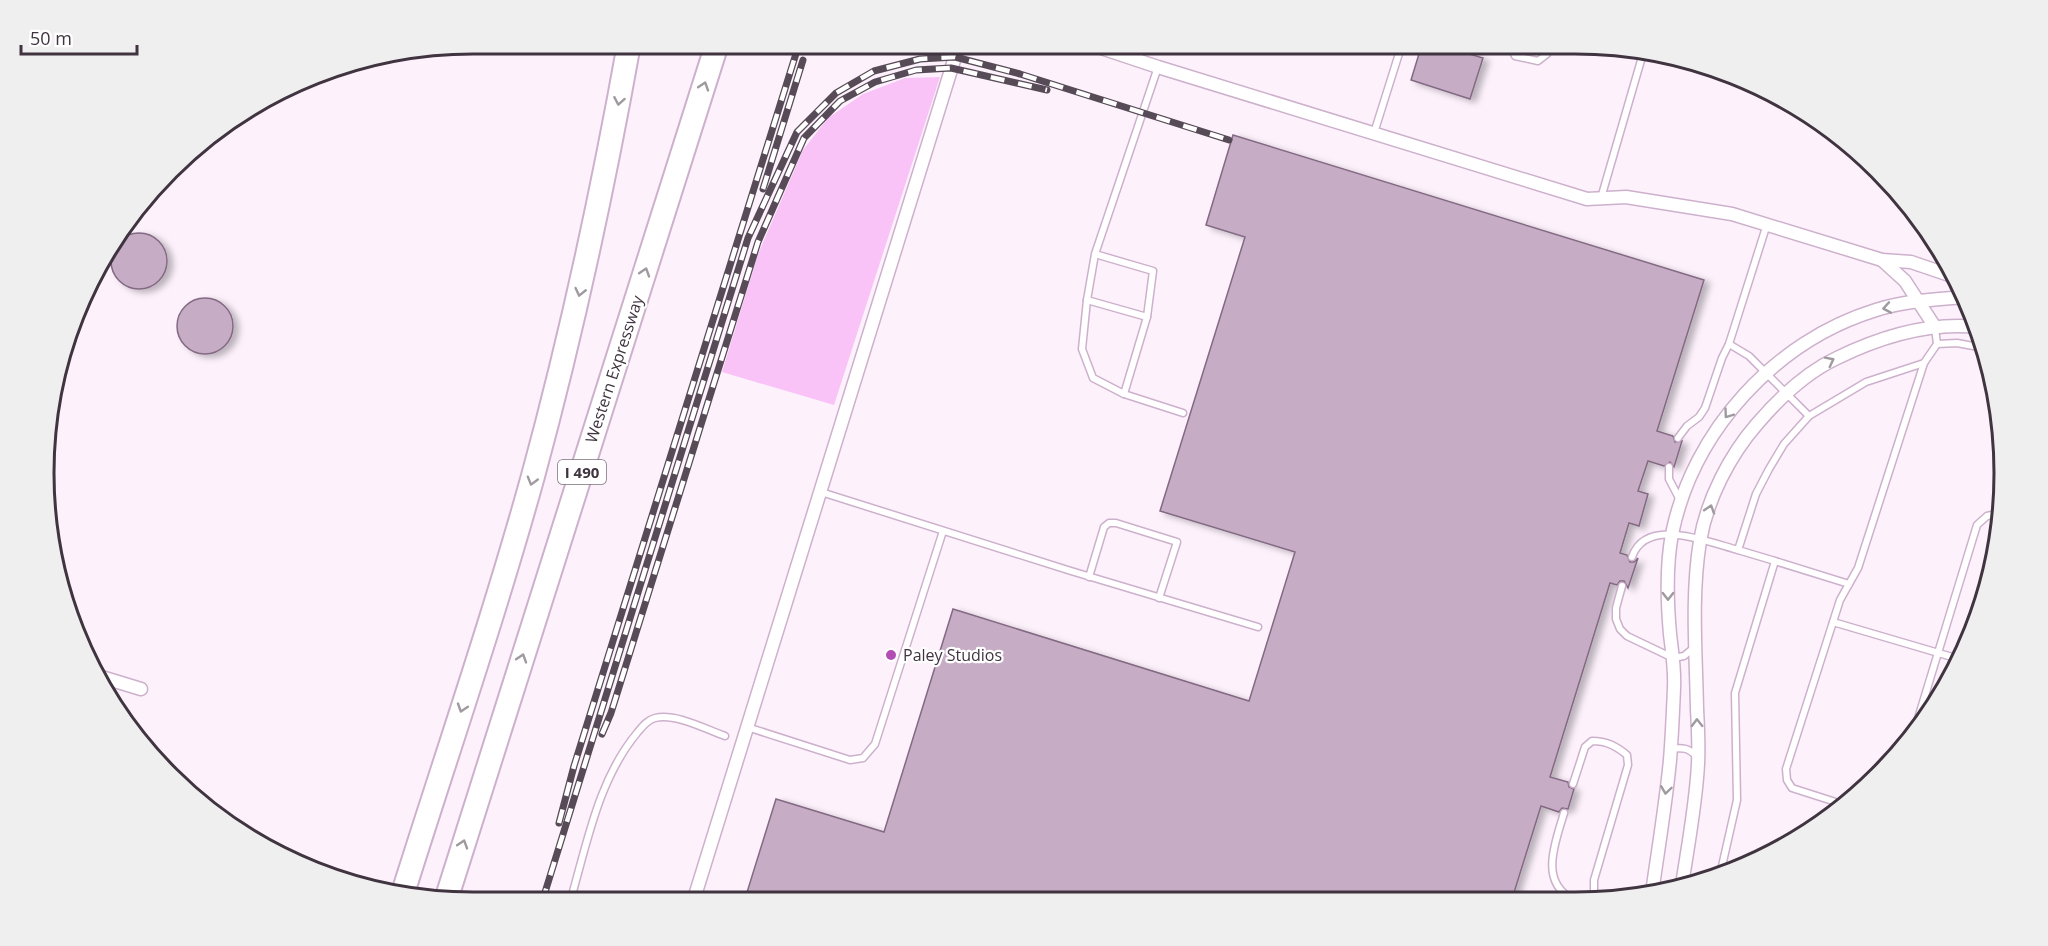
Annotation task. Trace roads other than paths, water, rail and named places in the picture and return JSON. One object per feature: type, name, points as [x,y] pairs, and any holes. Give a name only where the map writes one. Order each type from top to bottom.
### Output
[{"type":"highway","name":"I 490","points":[[405,886],[501,584],[547,424],[598,208],[627,54]]},
{"type":"highway","name":"Western Expressway","points":[[449,891],[708,54]]},
{"type":"street","points":[[696,892],[957,54]]},
{"type":"street","points":[[1119,54],[1587,199],[1626,197],[1731,214],[1882,260],[1911,262],[1943,273]]},
{"type":"street","points":[[1882,260],[1905,281],[1935,327]]},
{"type":"street","points":[[1653,885],[1671,749],[1674,684],[1668,610],[1668,573],[1672,534],[1699,460],[1714,433],[1738,400],[1766,372],[1832,328],[1877,309],[1955,298]]},
{"type":"street","points":[[1683,878],[1698,759],[1695,600],[1700,540],[1712,501],[1743,440],[1786,392],[1822,365],[1892,336],[1956,324],[1967,326]]},
{"type":"street","points":[[108,679],[141,689]]},
{"type":"lane","points":[[1374,134],[1399,54]]},
{"type":"lane","points":[[1514,54],[1538,61],[1547,54]]},
{"type":"lane","points":[[1601,198],[1641,60]]},
{"type":"lane","points":[[1158,67],[1095,254],[1082,349],[1093,378],[1124,394],[1183,413]]},
{"type":"lane","points":[[1678,438],[1705,408],[1729,344],[1767,224]]},
{"type":"lane","points":[[1095,254],[1154,272],[1147,318],[1124,394]]},
{"type":"lane","points":[[1087,300],[1147,318]]},
{"type":"lane","points":[[1834,802],[1792,788],[1787,780],[1786,769],[1840,600],[1858,568],[1924,363],[1937,344],[1935,327]]},
{"type":"lane","points":[[1937,344],[1957,343],[1974,346]]},
{"type":"lane","points":[[1729,344],[1749,356],[1809,416]]},
{"type":"lane","points":[[1738,550],[1756,494],[1769,469],[1785,444],[1809,416],[1866,382],[1924,363]]},
{"type":"lane","points":[[1669,467],[1669,479],[1682,503]]},
{"type":"lane","points":[[820,492],[1089,577],[1258,627]]},
{"type":"lane","points":[[1922,708],[1977,525],[1991,515]]},
{"type":"lane","points":[[1089,577],[1104,527],[1108,523],[1116,523],[1177,542],[1159,598]]},
{"type":"lane","points":[[747,727],[850,760],[863,758],[875,744],[943,531]]},
{"type":"lane","points":[[1632,557],[1642,540],[1660,534],[1672,534],[1738,550],[1848,584]]},
{"type":"lane","points":[[1722,865],[1737,800],[1735,693],[1775,561]]},
{"type":"lane","points":[[1622,586],[1616,608],[1616,619],[1620,629],[1628,636],[1673,658],[1684,656],[1696,646]]},
{"type":"lane","points":[[1833,622],[1952,657]]},
{"type":"lane","points":[[573,892],[605,786],[620,758],[645,723],[654,718],[671,718],[725,735]]},
{"type":"lane","points":[[1573,784],[1585,747],[1592,741],[1605,741],[1627,755],[1628,765],[1594,880],[1594,891]]},
{"type":"lane","points":[[1671,749],[1679,747],[1690,750],[1698,759]]},
{"type":"lane","points":[[1562,892],[1552,874],[1551,859],[1564,813]]},
{"type":"railway","points":[[559,823],[574,766],[796,54]]},
{"type":"railway","points":[[545,892],[748,238],[797,132],[836,93],[874,71],[920,59],[955,57],[1020,74],[1229,140]]},
{"type":"railway","points":[[763,189],[803,60]]},
{"type":"railway","points":[[602,734],[611,713],[758,242],[804,138],[840,101],[875,82],[916,70],[951,68],[1047,90]]},
{"type":"place","name":"Paley Studios","points":[[891,655]]}]
